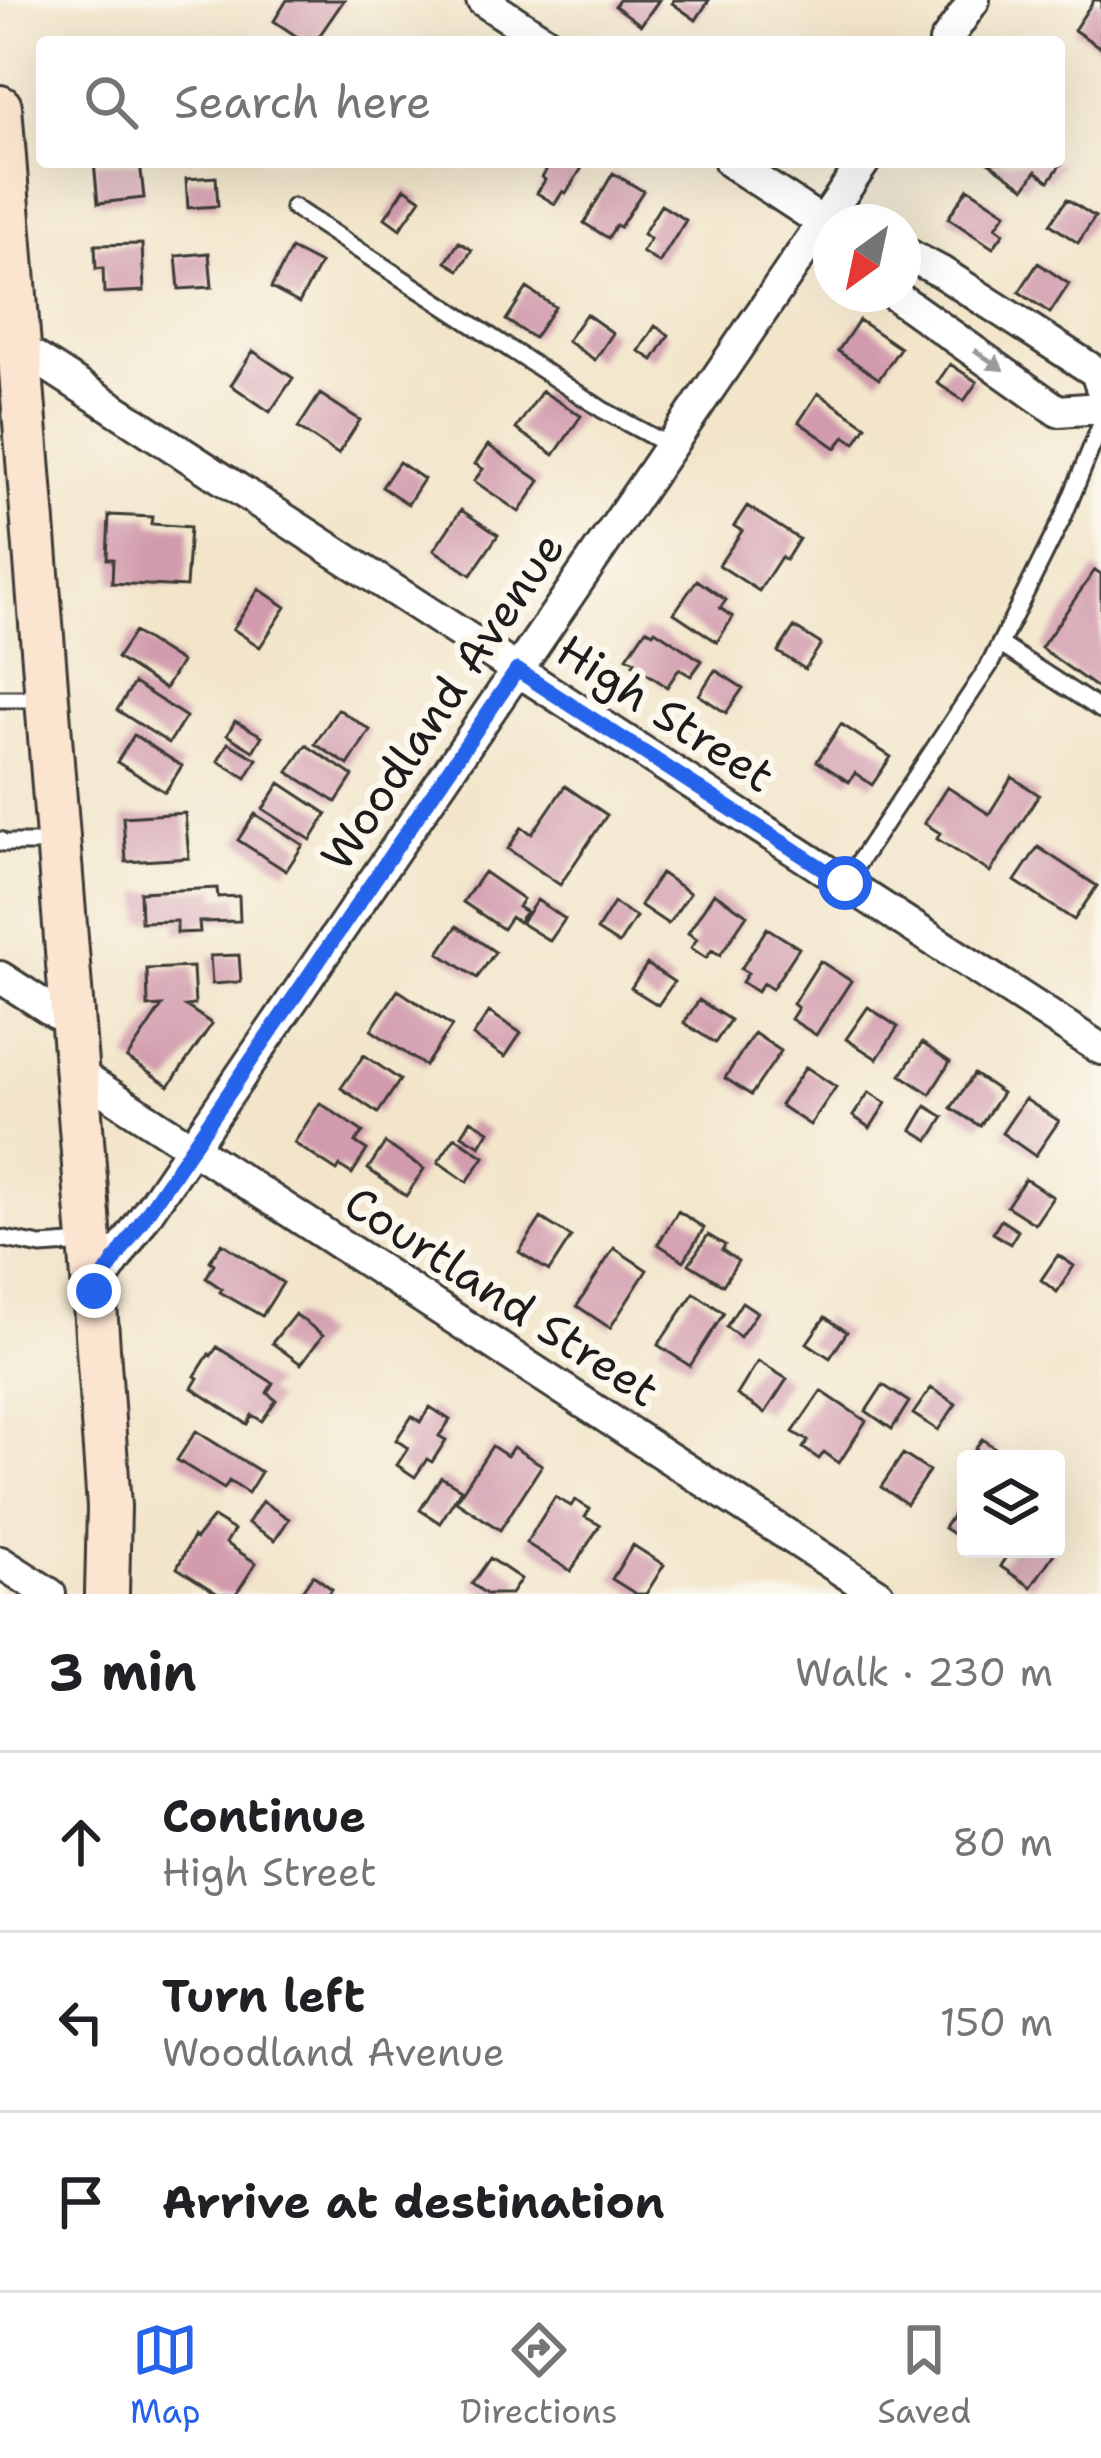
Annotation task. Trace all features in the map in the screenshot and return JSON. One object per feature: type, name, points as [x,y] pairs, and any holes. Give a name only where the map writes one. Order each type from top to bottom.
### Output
[{"type":"street","points":[[482,0],[537,36]]},
{"type":"street","points":[[950,36],[974,0]]},
{"type":"street","points":[[0,107],[10,341],[47,699],[94,1291],[109,1507],[107,1594]]},
{"type":"street","points":[[739,168],[813,217]]},
{"type":"street","name":"Woodland Avenue","points":[[840,204],[861,168]]},
{"type":"street","name":"Woodland Avenue","points":[[94,1291],[670,446],[813,246]]},
{"type":"street","points":[[921,261],[1096,372],[1101,387]]},
{"type":"street","points":[[918,312],[1058,411],[1101,408]]},
{"type":"street","name":"High Street","points":[[10,341],[1101,1049]]},
{"type":"street","points":[[0,977],[73,1024]]},
{"type":"street","name":"Courtland Street","points":[[77,1073],[878,1594]]},
{"type":"street","points":[[0,1562],[50,1594]]},
{"type":"lane","points":[[293,207],[603,410],[670,446]]},
{"type":"lane","points":[[845,883],[1001,645],[1101,424]]},
{"type":"lane","points":[[1001,645],[1101,710]]},
{"type":"lane","points":[[0,699],[47,699]]},
{"type":"lane","points":[[0,840],[58,843]]},
{"type":"lane","points":[[0,1238],[41,1246],[90,1243]]},
{"type":"building","points":[[287,0],[344,0],[319,36],[296,36],[274,21]]},
{"type":"building","points":[[619,0],[659,0],[641,25],[615,6]]},
{"type":"building","points":[[674,0],[709,0],[696,20]]},
{"type":"building","points":[[1094,0],[1101,0],[1101,48],[1074,30]]},
{"type":"building","points":[[95,168],[141,168],[144,198],[98,203]]},
{"type":"building","points":[[547,168],[582,168],[555,204],[537,193],[545,180]]},
{"type":"building","points":[[997,168],[1058,168],[1049,181],[1036,171],[1025,188]]},
{"type":"building","points":[[613,173],[643,191],[608,238],[584,223]]},
{"type":"building","points":[[216,177],[218,206],[188,208],[186,179]]},
{"type":"building","points":[[405,188],[421,199],[400,229],[385,218]]},
{"type":"building","points":[[968,188],[1006,213],[996,227],[1004,233],[993,248],[948,218]]},
{"type":"building","points":[[1067,199],[1095,217],[1078,243],[1050,224]]},
{"type":"building","points":[[661,205],[686,220],[659,263],[642,252],[650,239],[643,234]]},
{"type":"building","points":[[459,242],[472,250],[459,270],[446,262]]},
{"type":"building","points":[[142,244],[144,291],[104,293],[103,268],[96,269],[95,245]]},
{"type":"building","points":[[291,249],[320,264],[299,303],[271,288]]},
{"type":"building","points":[[209,253],[212,287],[179,289],[176,256]]},
{"type":"building","points":[[1038,263],[1069,284],[1050,313],[1019,292]]},
{"type":"building","points":[[527,288],[555,307],[534,338],[506,320]]},
{"type":"building","points":[[586,314],[613,333],[595,360],[567,341]]},
{"type":"building","points":[[859,320],[900,348],[879,379],[838,351]]},
{"type":"building","points":[[655,326],[669,335],[653,360],[639,351]]},
{"type":"building","points":[[253,351],[293,378],[270,412],[231,385]]},
{"type":"building","points":[[950,364],[977,382],[964,401],[937,383]]},
{"type":"building","points":[[542,391],[581,416],[554,455],[516,429]]},
{"type":"building","points":[[818,393],[866,426],[855,443],[845,436],[836,448],[799,422]]},
{"type":"building","points":[[320,394],[360,420],[338,454],[298,428]]},
{"type":"building","points":[[488,445],[540,481],[519,512],[474,481],[483,469],[475,464]]},
{"type":"building","points":[[399,462],[424,479],[408,504],[382,487]]},
{"type":"building","points":[[747,506],[799,539],[759,591],[719,565],[742,531],[734,526]]},
{"type":"building","points":[[461,510],[498,535],[471,575],[434,550]]},
{"type":"building","points":[[109,515],[152,517],[151,524],[190,527],[186,587],[112,583],[113,559],[107,559]]},
{"type":"building","points":[[1095,570],[1101,574],[1101,691],[1041,648]]},
{"type":"building","points":[[697,580],[726,600],[720,608],[733,617],[717,642],[674,613]]},
{"type":"building","points":[[259,589],[286,607],[260,647],[233,629]]},
{"type":"building","points":[[794,627],[821,644],[805,669],[778,652]]},
{"type":"building","points":[[646,629],[702,661],[691,676],[679,669],[667,687],[633,664],[627,657]]},
{"type":"building","points":[[134,632],[181,662],[165,689],[117,658]]},
{"type":"building","points":[[715,670],[743,688],[726,713],[699,695]]},
{"type":"building","points":[[134,683],[186,717],[169,743],[117,710]]},
{"type":"building","points":[[338,709],[370,730],[348,765],[315,744]]},
{"type":"building","points":[[235,721],[262,736],[253,751],[227,735]]},
{"type":"building","points":[[841,724],[891,757],[872,785],[855,773],[849,782],[817,761]]},
{"type":"building","points":[[134,735],[182,766],[165,792],[117,762]]},
{"type":"building","points":[[228,743],[257,759],[246,778],[218,761]]},
{"type":"building","points":[[306,745],[353,776],[336,802],[288,772]]},
{"type":"building","points":[[1012,777],[1039,795],[990,872],[937,839],[940,833],[924,823],[947,787],[989,814]]},
{"type":"building","points":[[280,783],[327,814],[311,840],[263,809]]},
{"type":"building","points":[[565,786],[607,815],[560,885],[508,849],[522,827],[532,834]]},
{"type":"building","points":[[185,813],[189,858],[126,862],[123,817]]},
{"type":"building","points":[[255,814],[303,845],[286,871],[238,840]]},
{"type":"building","points":[[1038,847],[1097,886],[1074,920],[1015,881]]},
{"type":"building","points":[[484,872],[523,899],[518,907],[526,912],[518,922],[511,917],[503,929],[463,902]]},
{"type":"building","points":[[661,873],[690,893],[668,924],[640,905]]},
{"type":"building","points":[[217,888],[218,897],[239,896],[240,921],[199,922],[200,932],[177,933],[177,921],[141,922],[140,892]]},
{"type":"building","points":[[714,893],[747,915],[720,955],[712,950],[706,958],[691,948],[697,939],[688,933]]},
{"type":"building","points":[[537,900],[565,919],[550,941],[521,923]]},
{"type":"building","points":[[614,903],[636,917],[619,944],[597,930]]},
{"type":"building","points":[[457,926],[495,952],[477,978],[439,953]]},
{"type":"building","points":[[767,928],[799,948],[772,989],[763,983],[757,992],[742,982],[748,973],[741,969]]},
{"type":"building","points":[[239,955],[241,982],[212,984],[210,956]]},
{"type":"building","points":[[820,961],[851,981],[816,1035],[791,1019],[798,1008],[793,1004]]},
{"type":"building","points":[[647,964],[674,982],[658,1005],[631,988]]},
{"type":"building","points":[[193,967],[195,1005],[186,1006],[212,1024],[169,1086],[127,1058],[162,1006],[148,1007],[147,969]]},
{"type":"building","points":[[398,990],[452,1026],[425,1066],[371,1030]]},
{"type":"building","points":[[699,1000],[730,1020],[715,1043],[684,1023]]},
{"type":"building","points":[[868,1007],[898,1027],[877,1059],[846,1039]]},
{"type":"building","points":[[489,1012],[521,1033],[505,1057],[473,1036]]},
{"type":"building","points":[[754,1033],[781,1051],[751,1095],[725,1078]]},
{"type":"building","points":[[922,1043],[950,1062],[930,1094],[901,1075]]},
{"type":"building","points":[[364,1055],[400,1080],[378,1113],[341,1088]]},
{"type":"building","points":[[806,1067],[836,1087],[810,1125],[780,1105]]},
{"type":"building","points":[[974,1074],[1002,1093],[980,1126],[951,1108]]},
{"type":"building","points":[[869,1092],[886,1103],[870,1128],[853,1116]]},
{"type":"building","points":[[1025,1099],[1059,1121],[1035,1156],[1002,1133]]},
{"type":"building","points":[[320,1103],[363,1132],[355,1142],[367,1150],[352,1174],[340,1166],[337,1171],[294,1143]]},
{"type":"building","points":[[926,1106],[944,1117],[929,1140],[912,1130]]},
{"type":"building","points":[[471,1120],[489,1131],[480,1146],[462,1135]]},
{"type":"building","points":[[455,1137],[484,1157],[467,1182],[438,1162]]},
{"type":"building","points":[[385,1143],[424,1169],[406,1196],[368,1169]]},
{"type":"building","points":[[1025,1179],[1053,1197],[1035,1224],[1007,1206]]},
{"type":"building","points":[[678,1211],[704,1228],[684,1261],[658,1244]]},
{"type":"building","points":[[541,1218],[571,1237],[549,1271],[519,1252]]},
{"type":"building","points":[[1001,1220],[1018,1231],[1010,1244],[993,1233]]},
{"type":"building","points":[[708,1235],[738,1261],[723,1285],[689,1264]]},
{"type":"building","points":[[222,1243],[283,1283],[262,1316],[220,1292],[206,1278]]},
{"type":"building","points":[[614,1248],[647,1270],[610,1328],[577,1306]]},
{"type":"building","points":[[1058,1255],[1074,1266],[1057,1292],[1041,1280]]},
{"type":"building","points":[[694,1293],[724,1313],[690,1366],[658,1345]]},
{"type":"building","points":[[742,1302],[757,1312],[740,1337],[726,1327]]},
{"type":"building","points":[[295,1314],[323,1335],[301,1364],[272,1343]]},
{"type":"building","points":[[825,1317],[847,1332],[830,1358],[807,1343]]},
{"type":"building","points":[[217,1347],[273,1383],[267,1393],[276,1400],[262,1421],[252,1415],[247,1424],[192,1388],[195,1376]]},
{"type":"building","points":[[758,1361],[787,1379],[765,1413],[737,1395]]},
{"type":"building","points":[[883,1385],[909,1402],[892,1429],[866,1411]]},
{"type":"building","points":[[931,1388],[956,1404],[938,1430],[913,1414]]},
{"type":"building","points":[[821,1391],[866,1421],[839,1463],[824,1452],[819,1459],[803,1448],[808,1441],[793,1432]]},
{"type":"building","points":[[430,1407],[450,1420],[439,1436],[446,1440],[415,1477],[397,1465],[408,1448],[396,1440],[412,1416],[420,1422]]},
{"type":"building","points":[[196,1431],[261,1472],[248,1493],[229,1481],[224,1489],[177,1460]]},
{"type":"building","points":[[982,1439],[998,1450],[975,1450]]},
{"type":"building","points":[[492,1446],[507,1456],[513,1447],[542,1465],[500,1530],[456,1501]]},
{"type":"building","points":[[903,1454],[929,1471],[907,1504],[881,1487]]},
{"type":"building","points":[[441,1477],[461,1489],[440,1523],[420,1510]]},
{"type":"building","points":[[555,1497],[571,1506],[575,1500],[590,1509],[585,1517],[600,1525],[571,1571],[526,1543]]},
{"type":"building","points":[[262,1501],[289,1519],[275,1540],[248,1523]]},
{"type":"building","points":[[957,1508],[957,1536],[944,1528]]},
{"type":"building","points":[[213,1517],[234,1530],[226,1543],[256,1563],[236,1594],[218,1594],[177,1568],[193,1537]]},
{"type":"building","points":[[633,1545],[664,1565],[646,1594],[636,1594],[612,1579]]},
{"type":"building","points":[[490,1558],[521,1579],[511,1594],[486,1594],[472,1584]]},
{"type":"building","points":[[1005,1558],[1051,1558],[1031,1587],[1000,1566]]},
{"type":"building","points":[[313,1575],[332,1589],[329,1594],[300,1594]]},
{"type":"route","points":[[94,1291],[517,670],[845,883]]}]
